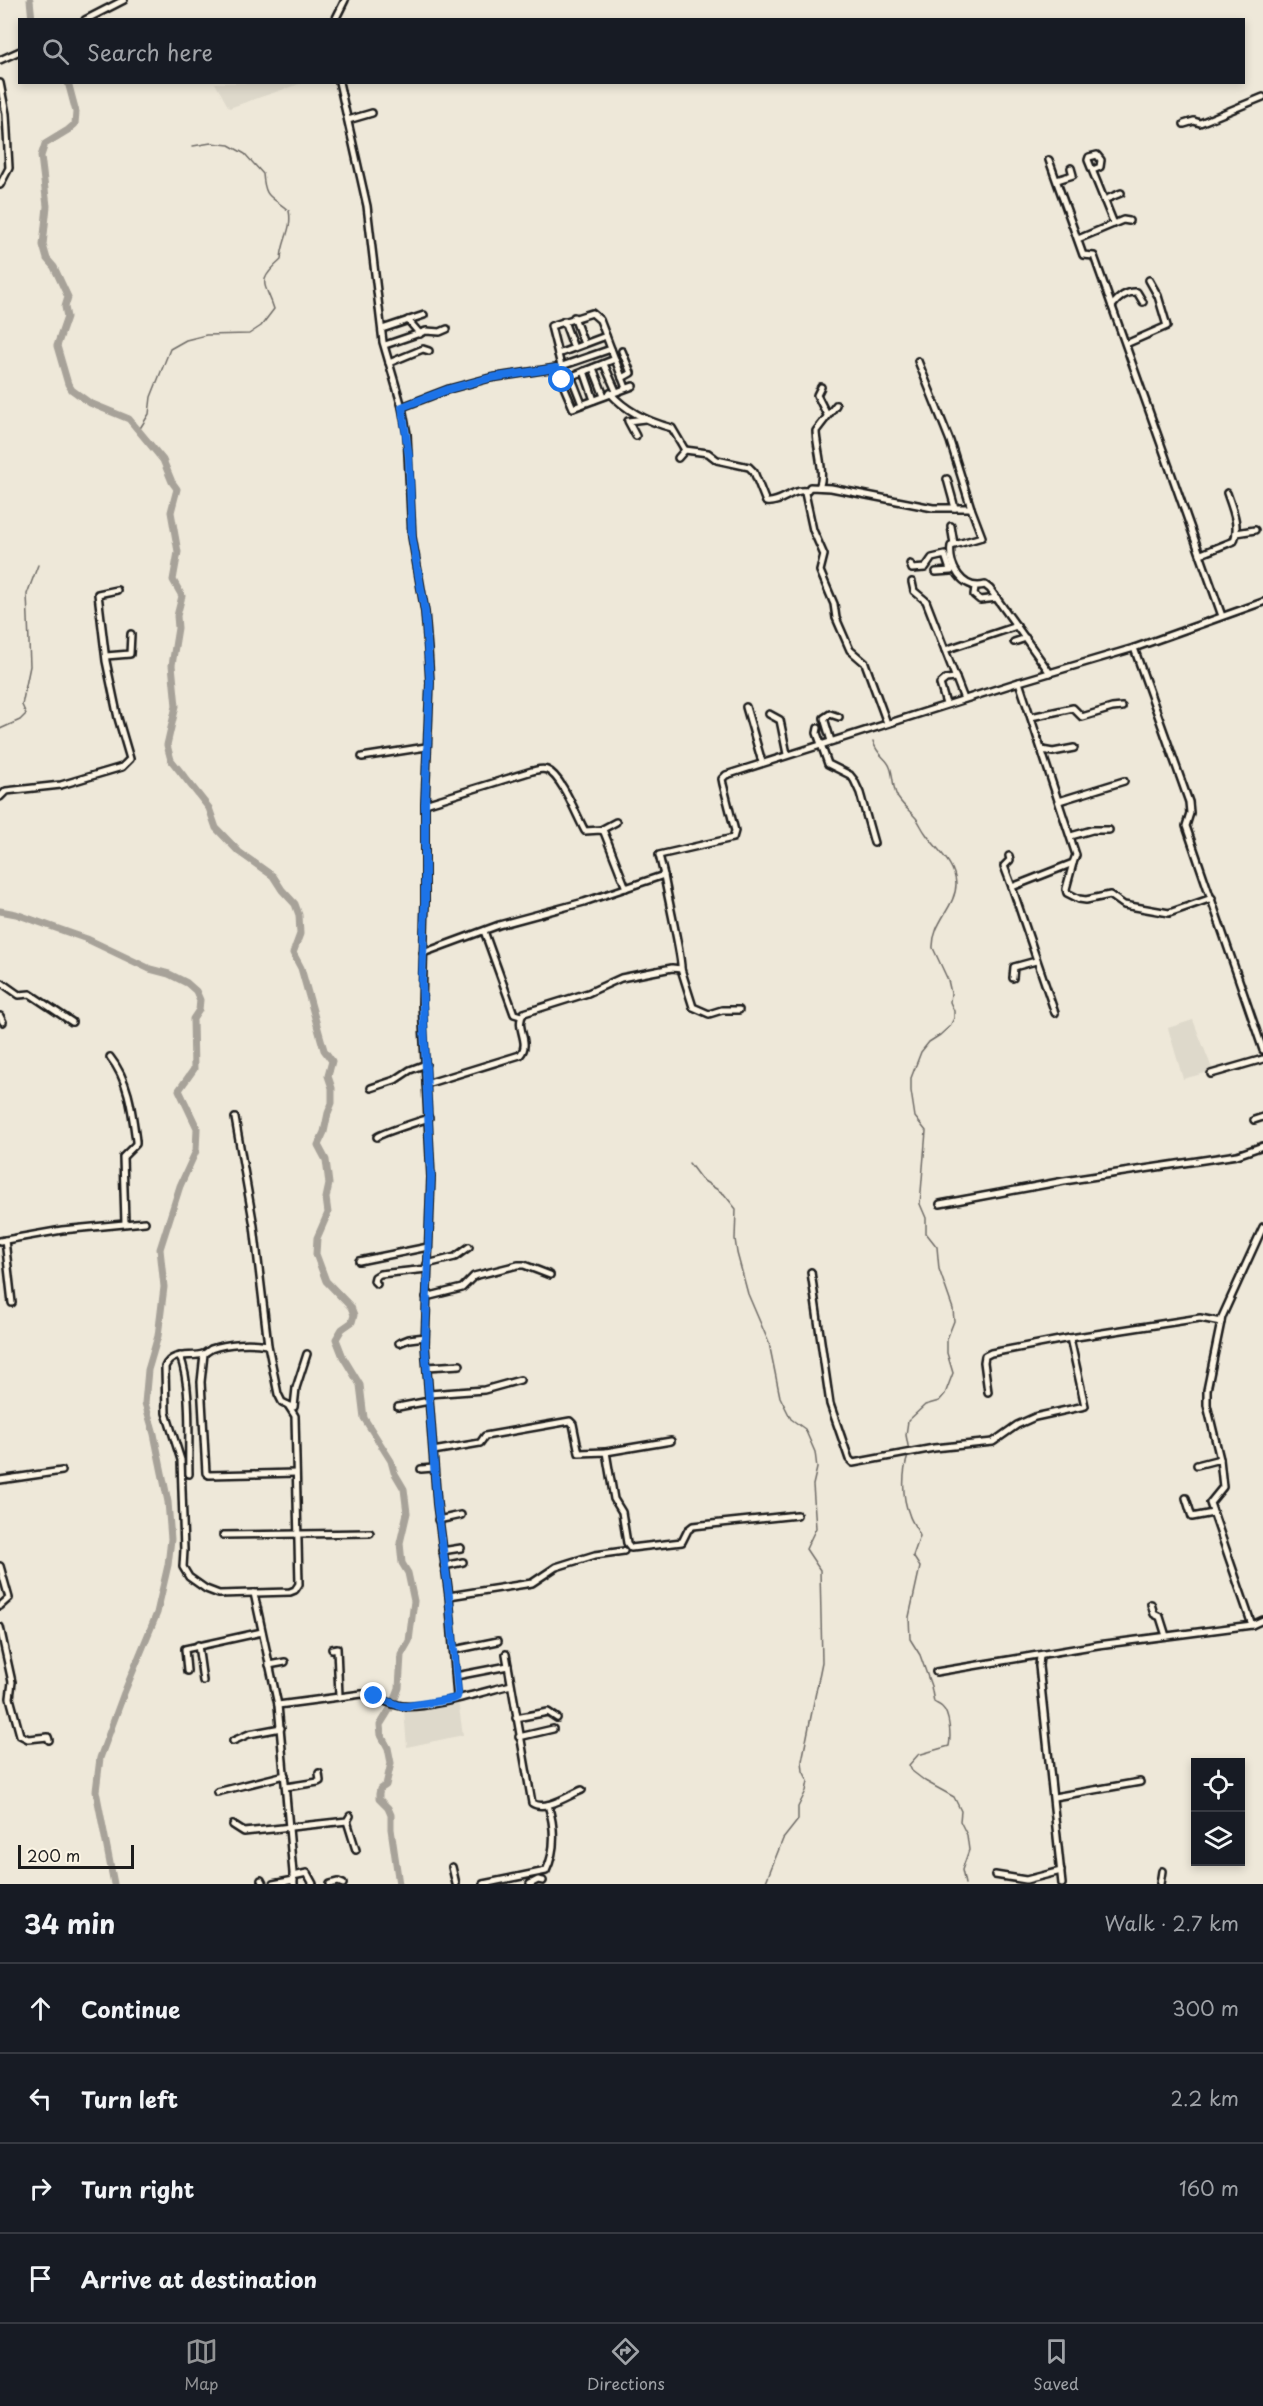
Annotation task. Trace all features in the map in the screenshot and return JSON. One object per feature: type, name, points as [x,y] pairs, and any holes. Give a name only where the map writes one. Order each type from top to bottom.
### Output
[{"type":"street","points":[[89,18],[124,0]]},
{"type":"street","points":[[336,18],[345,0]]},
{"type":"street","points":[[0,60],[18,52]]},
{"type":"street","points":[[0,83],[6,114],[9,168],[0,184]]},
{"type":"street","points":[[339,84],[367,206],[384,345],[402,407],[409,457],[412,537],[425,612],[428,649],[430,682],[426,747],[422,1004],[431,1177],[425,1337],[438,1520],[449,1596],[457,1697]]},
{"type":"street","points":[[1184,124],[1194,120],[1200,123],[1263,97]]},
{"type":"street","points":[[348,120],[372,113]]},
{"type":"street","points":[[1049,160],[1083,255],[1094,256],[1222,616]]},
{"type":"street","points":[[1056,180],[1073,175],[1071,168]]},
{"type":"street","points":[[1093,170],[1114,224]]},
{"type":"street","points":[[1104,200],[1121,193]]},
{"type":"street","points":[[1078,239],[1124,220],[1130,221]]},
{"type":"street","points":[[1126,344],[1167,326],[1158,296],[1149,280]]},
{"type":"street","points":[[1112,306],[1120,297],[1133,291],[1137,292],[1143,302]]},
{"type":"street","points":[[626,388],[600,320],[592,313],[550,327],[558,354],[562,380],[573,408],[633,386]]},
{"type":"street","points":[[382,329],[424,315]]},
{"type":"street","points":[[574,318],[584,344]]},
{"type":"street","points":[[408,320],[420,333]]},
{"type":"street","points":[[564,321],[574,348]]},
{"type":"street","points":[[384,345],[420,333],[440,332],[447,329]]},
{"type":"street","points":[[558,354],[606,336]]},
{"type":"street","points":[[389,363],[423,349],[429,351]]},
{"type":"street","points":[[402,407],[449,389],[490,378],[559,367],[611,349]]},
{"type":"street","points":[[622,351],[631,373],[622,378]]},
{"type":"street","points":[[562,380],[615,359]]},
{"type":"street","points":[[918,361],[950,441],[982,537],[954,544],[950,548],[953,570]]},
{"type":"street","points":[[604,364],[613,392],[625,407],[647,419],[672,428],[685,450]]},
{"type":"street","points":[[593,368],[604,396]]},
{"type":"street","points":[[584,371],[594,400]]},
{"type":"street","points":[[571,376],[582,404]]},
{"type":"street","points":[[821,387],[817,395],[827,415]]},
{"type":"street","points":[[819,487],[823,478],[816,449],[816,431],[836,405]]},
{"type":"street","points":[[636,436],[628,421],[647,419]]},
{"type":"street","points":[[678,458],[685,450]]},
{"type":"street","points":[[685,450],[708,453],[717,460],[749,467],[754,472],[766,502],[772,502],[799,490],[806,491]]},
{"type":"street","points":[[947,479],[956,508]]},
{"type":"street","points":[[806,491],[810,487],[819,487],[933,508],[971,507]]},
{"type":"street","points":[[806,491],[813,530],[825,555],[820,572],[834,604],[836,618],[850,650],[865,663],[887,723]]},
{"type":"street","points":[[1201,554],[1234,541],[1235,521],[1227,493]]},
{"type":"street","points":[[951,526],[954,544]]},
{"type":"street","points":[[1236,533],[1255,530]]},
{"type":"street","points":[[910,564],[912,569],[925,568],[932,558],[945,555],[953,570],[962,580],[975,587],[987,586],[1050,673]]},
{"type":"street","points":[[936,572],[953,570]]},
{"type":"street","points":[[912,582],[914,591],[926,601],[964,699]]},
{"type":"street","points":[[975,587],[974,595],[980,600],[997,598]]},
{"type":"street","points":[[0,797],[6,791],[61,785],[122,767],[129,761],[130,757],[118,718],[106,656],[98,594],[117,590]]},
{"type":"street","points":[[739,1010],[722,1010],[709,1014],[693,1007],[681,969],[682,963],[659,855],[733,838],[735,831],[722,779],[726,775],[830,739],[1134,648],[1263,602]]},
{"type":"street","points":[[945,650],[1017,626]]},
{"type":"street","points":[[106,656],[130,654],[131,634]]},
{"type":"street","points":[[1014,642],[1026,638]]},
{"type":"street","points":[[1134,648],[1190,802],[1190,813],[1186,826],[1263,1050]]},
{"type":"street","points":[[946,704],[940,684],[946,679],[956,678]]},
{"type":"street","points":[[1020,682],[1076,855],[1066,889],[1067,893],[1079,899],[1110,895],[1124,905],[1169,913],[1212,898]]},
{"type":"street","points":[[746,707],[762,762]]},
{"type":"street","points":[[1031,717],[1073,708],[1082,717],[1122,707]]},
{"type":"street","points":[[769,714],[780,720],[787,754]]},
{"type":"street","points":[[830,739],[824,718],[830,714],[839,717]]},
{"type":"street","points":[[818,728],[817,733],[828,764],[850,775],[854,780],[874,843]]},
{"type":"street","points":[[362,757],[426,747]]},
{"type":"street","points":[[1042,750],[1053,752],[1074,748]]},
{"type":"street","points":[[425,804],[532,771],[545,770],[553,774],[568,796],[585,831],[601,830],[616,822]]},
{"type":"street","points":[[1059,801],[1124,782]]},
{"type":"street","points":[[601,830],[626,888]]},
{"type":"street","points":[[1071,836],[1092,830],[1109,830]]},
{"type":"street","points":[[1009,856],[1010,860],[1004,866],[1055,1013]]},
{"type":"street","points":[[1012,886],[1073,862]]},
{"type":"street","points":[[423,953],[484,931],[664,875]]},
{"type":"street","points":[[484,931],[514,1014],[521,1016]]},
{"type":"street","points":[[1012,978],[1014,967],[1036,961]]},
{"type":"street","points":[[426,1084],[520,1055],[525,1046],[520,1021],[524,1013],[603,988],[611,981],[621,978],[672,968],[681,969]]},
{"type":"street","points":[[1,981],[19,995],[30,994],[72,1022]]},
{"type":"street","points":[[110,1057],[118,1067],[129,1095],[136,1140],[136,1144],[123,1157],[125,1223]]},
{"type":"street","points":[[1211,1074],[1263,1059]]},
{"type":"street","points":[[371,1088],[395,1080],[410,1070],[426,1064]]},
{"type":"street","points":[[1254,1120],[1263,1117]]},
{"type":"street","points":[[235,1118],[254,1226],[268,1345],[278,1394],[282,1402],[294,1407],[296,1388],[307,1354]]},
{"type":"street","points":[[377,1137],[381,1133],[429,1118]]},
{"type":"street","points":[[940,1204],[1064,1181],[1237,1155],[1263,1146]]},
{"type":"street","points":[[12,1303],[3,1240],[62,1230],[145,1222]]},
{"type":"street","points":[[1252,1625],[1210,1501],[1222,1491],[1223,1487],[1220,1459],[1207,1404],[1207,1390],[1221,1322],[1263,1227]]},
{"type":"street","points":[[359,1261],[428,1247]]},
{"type":"street","points":[[377,1284],[374,1281],[375,1277],[380,1274],[427,1266],[456,1257],[469,1247]]},
{"type":"street","points":[[426,1297],[462,1288],[474,1276],[518,1265],[550,1275]]},
{"type":"street","points":[[811,1272],[830,1404],[850,1461],[853,1463],[912,1451],[993,1442],[1017,1425],[1035,1417],[1085,1406],[1070,1338]]},
{"type":"street","points":[[988,1392],[984,1362],[985,1356],[991,1353],[1200,1318],[1221,1322]]},
{"type":"street","points":[[399,1343],[425,1337]]},
{"type":"street","points":[[268,1345],[240,1344],[211,1349],[204,1354],[180,1356],[168,1361],[165,1366],[166,1413],[181,1460],[183,1567],[189,1577],[206,1589],[219,1594],[254,1593],[295,1590],[299,1584],[295,1416],[288,1405]]},
{"type":"street","points":[[204,1354],[201,1382],[206,1473],[209,1475],[296,1473]]},
{"type":"street","points":[[180,1356],[186,1378],[189,1474]]},
{"type":"street","points":[[427,1367],[460,1365]]},
{"type":"street","points":[[398,1407],[429,1397],[484,1390],[520,1380]]},
{"type":"street","points":[[433,1451],[480,1443],[485,1436],[570,1420],[573,1424],[579,1453],[606,1452],[671,1441]]},
{"type":"street","points":[[606,1452],[614,1499],[622,1512],[627,1544],[631,1548],[682,1542],[688,1530],[693,1526],[797,1515]]},
{"type":"street","points":[[1197,1465],[1220,1459]]},
{"type":"street","points":[[421,1469],[435,1468]]},
{"type":"street","points":[[0,1480],[62,1471]]},
{"type":"street","points":[[1186,1498],[1192,1517],[1213,1513]]},
{"type":"street","points":[[438,1520],[461,1515]]},
{"type":"street","points":[[223,1535],[370,1533]]},
{"type":"street","points":[[442,1551],[461,1548]]},
{"type":"street","points":[[449,1596],[532,1583],[556,1567],[595,1555],[624,1551]]},
{"type":"street","points":[[444,1566],[464,1562]]},
{"type":"street","points":[[0,1566],[9,1598],[0,1606]]},
{"type":"street","points":[[254,1593],[278,1705],[294,1880]]},
{"type":"street","points":[[1151,1605],[1154,1614],[1160,1617],[1166,1636]]},
{"type":"street","points":[[936,1672],[1252,1625],[1263,1620]]},
{"type":"street","points":[[0,1627],[12,1682],[10,1698],[20,1735],[26,1739],[43,1736],[48,1737],[49,1740]]},
{"type":"street","points":[[187,1671],[184,1649],[262,1632]]},
{"type":"street","points":[[454,1650],[498,1641]]},
{"type":"street","points":[[198,1645],[203,1681]]},
{"type":"street","points":[[332,1648],[337,1648],[339,1696]]},
{"type":"street","points":[[506,1654],[532,1803],[548,1805],[582,1790]]},
{"type":"street","points":[[1040,1656],[1039,1666],[1062,1884]]},
{"type":"street","points":[[269,1665],[285,1662]]},
{"type":"street","points":[[456,1676],[508,1666]]},
{"type":"street","points":[[278,1705],[362,1694],[400,1706],[408,1706],[511,1684]]},
{"type":"street","points":[[516,1718],[548,1712],[557,1718]]},
{"type":"street","points":[[233,1741],[249,1734],[280,1728]]},
{"type":"street","points":[[519,1737],[553,1729]]},
{"type":"street","points":[[286,1787],[318,1782],[320,1781],[319,1773]]},
{"type":"street","points":[[217,1792],[285,1775]]},
{"type":"street","points":[[1054,1797],[1140,1782]]},
{"type":"street","points":[[530,1884],[538,1880],[543,1883],[552,1858],[554,1844],[548,1805]]},
{"type":"street","points":[[233,1825],[244,1832],[348,1819],[356,1850]]},
{"type":"street","points":[[452,1867],[456,1884]]},
{"type":"street","points":[[995,1875],[1026,1880],[1061,1870]]},
{"type":"street","points":[[483,1884],[546,1871]]},
{"type":"street","points":[[1160,1884],[1162,1871]]},
{"type":"street","points":[[273,1884],[294,1880],[307,1873],[313,1884]]},
{"type":"street","points":[[330,1884],[338,1882],[343,1884]]},
{"type":"shaded area","points":[[216,84],[299,84],[229,108]]},
{"type":"shaded area","points":[[1193,1020],[1213,1071],[1183,1079],[1168,1028]]},
{"type":"shaded area","points":[[458,1701],[463,1735],[407,1747],[404,1711]]},
{"type":"waterway","points":[[30,0],[32,18]]},
{"type":"waterway","points":[[69,84],[76,112],[75,124],[45,144],[41,156],[47,206],[43,245],[47,259],[54,267],[68,297],[65,307],[67,317],[57,346],[68,384],[72,390],[90,403],[129,419],[163,460],[177,489],[171,512],[178,552],[173,580],[182,596],[177,616],[178,628],[172,665],[176,706],[167,745],[171,760],[209,808],[216,828],[239,852],[273,876],[295,904],[299,915],[300,934],[293,953],[301,968],[324,1050],[332,1061],[328,1076],[332,1088],[332,1103],[318,1145],[326,1160],[329,1184],[326,1198],[328,1213],[317,1238],[316,1254],[326,1281],[351,1307],[354,1315],[352,1322],[342,1329],[336,1339],[343,1357],[360,1385],[364,1418],[391,1461],[394,1472],[404,1489],[407,1513],[400,1543],[402,1563],[408,1573],[414,1601],[409,1641],[401,1655],[399,1688],[393,1704],[380,1725],[381,1735],[388,1748],[391,1763],[386,1785],[380,1789],[379,1799],[391,1815],[399,1884]]},
{"type":"waterway","points":[[139,430],[149,414],[151,397],[170,349],[186,340],[206,335],[249,334],[261,326],[274,309],[265,279],[281,260],[290,218],[289,211],[270,196],[265,188],[263,174],[245,154],[229,145],[211,143],[193,146]]},
{"type":"waterway","points":[[0,729],[20,720],[26,714],[22,705],[30,666],[27,594],[38,565]]},
{"type":"waterway","points":[[873,741],[890,767],[898,798],[916,818],[949,863],[956,884],[952,900],[936,930],[933,948],[948,980],[954,1018],[950,1026],[929,1042],[921,1052],[911,1078],[915,1117],[926,1131],[920,1204],[926,1218],[926,1233],[937,1247],[939,1269],[953,1309],[954,1321],[947,1339],[947,1353],[953,1373],[945,1394],[939,1401],[925,1405],[908,1421],[906,1435],[909,1451]]},
{"type":"waterway","points":[[0,911],[16,914],[87,939],[150,969],[169,974],[187,983],[196,991],[200,1000],[199,1010],[193,1019],[194,1069],[179,1090],[197,1128],[196,1151],[180,1186],[160,1249],[164,1287],[158,1336],[148,1370],[145,1403],[168,1502],[171,1539],[168,1565],[157,1613],[100,1758],[96,1791],[114,1884]]},
{"type":"waterway","points":[[689,1163],[701,1179],[724,1194],[736,1209],[737,1253],[748,1294],[769,1343],[780,1397],[791,1419],[805,1429],[815,1452],[817,1468],[813,1485],[816,1528],[806,1549],[820,1570],[822,1662],[802,1761],[803,1771],[808,1781],[798,1807],[798,1820],[783,1839],[765,1884]]},
{"type":"waterway","points":[[908,1456],[904,1477],[905,1500],[910,1517],[920,1536],[913,1556],[920,1567],[909,1617],[910,1639],[920,1655],[934,1702],[945,1710],[950,1737],[949,1746],[918,1755],[909,1765],[912,1771],[925,1781],[954,1797],[961,1811],[960,1821],[967,1835],[969,1850],[962,1870],[965,1884]]},
{"type":"route","points":[[374,1696],[400,1706],[408,1706],[452,1699],[457,1697],[458,1693],[437,1504],[425,1345],[431,1177],[422,983],[427,721],[430,682],[425,612],[412,537],[409,457],[402,407],[449,389],[490,378],[556,368],[562,380]]}]
